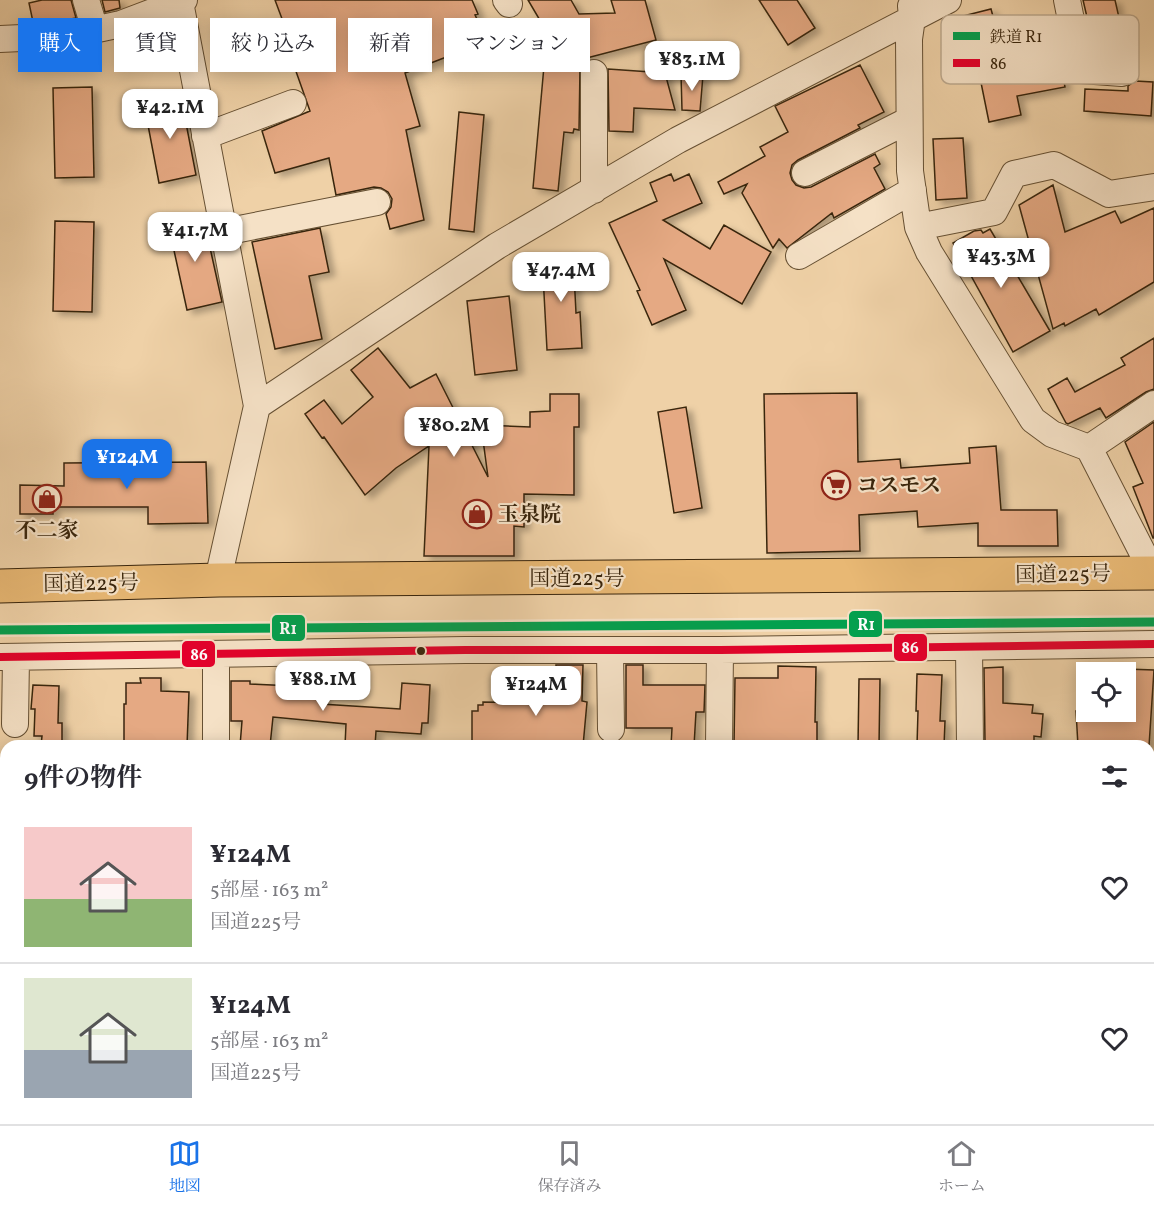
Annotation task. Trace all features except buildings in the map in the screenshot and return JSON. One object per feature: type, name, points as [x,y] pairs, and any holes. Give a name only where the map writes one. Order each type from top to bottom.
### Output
[{"type":"highway","name":"国道225号","points":[[0,586],[219,580],[1154,573]]},
{"type":"street","points":[[86,0],[91,18]]},
{"type":"street","points":[[257,406],[497,246],[678,140],[911,9],[948,0]]},
{"type":"street","points":[[1068,0],[1071,15]]},
{"type":"street","points":[[102,28],[121,24],[153,6],[182,1],[205,136],[257,406],[219,580]]},
{"type":"street","points":[[911,9],[909,39],[910,171],[918,227],[929,252],[1033,420],[1052,434],[1089,448],[1154,573]]},
{"type":"street","points":[[0,39],[18,38]]},
{"type":"street","points":[[594,73],[594,190]]},
{"type":"street","points":[[205,136],[293,103]]},
{"type":"street","points":[[805,172],[909,120]]},
{"type":"street","points":[[918,227],[994,212],[1014,174],[1054,165],[1109,194],[1154,188]]},
{"type":"street","points":[[800,256],[913,190]]},
{"type":"street","points":[[224,232],[377,202]]},
{"type":"street","points":[[1089,448],[1154,404]]},
{"type":"street","points":[[15,723],[8,657],[453,650],[720,650],[1154,644]]},
{"type":"street","points":[[969,647],[970,740]]},
{"type":"street","points":[[610,650],[611,729]]},
{"type":"street","points":[[719,740],[720,650]]},
{"type":"street","points":[[216,655],[216,740]]},
{"type":"rail line","name":"R1","points":[[0,630],[1154,622]]},
{"type":"transit line","name":"86","points":[[0,657],[1154,644]]},
{"type":"place","name":"コスモス","points":[[836,485]]},
{"type":"place","name":"不二家","points":[[47,499]]},
{"type":"place","name":"玉泉院","points":[[477,514]]}]
